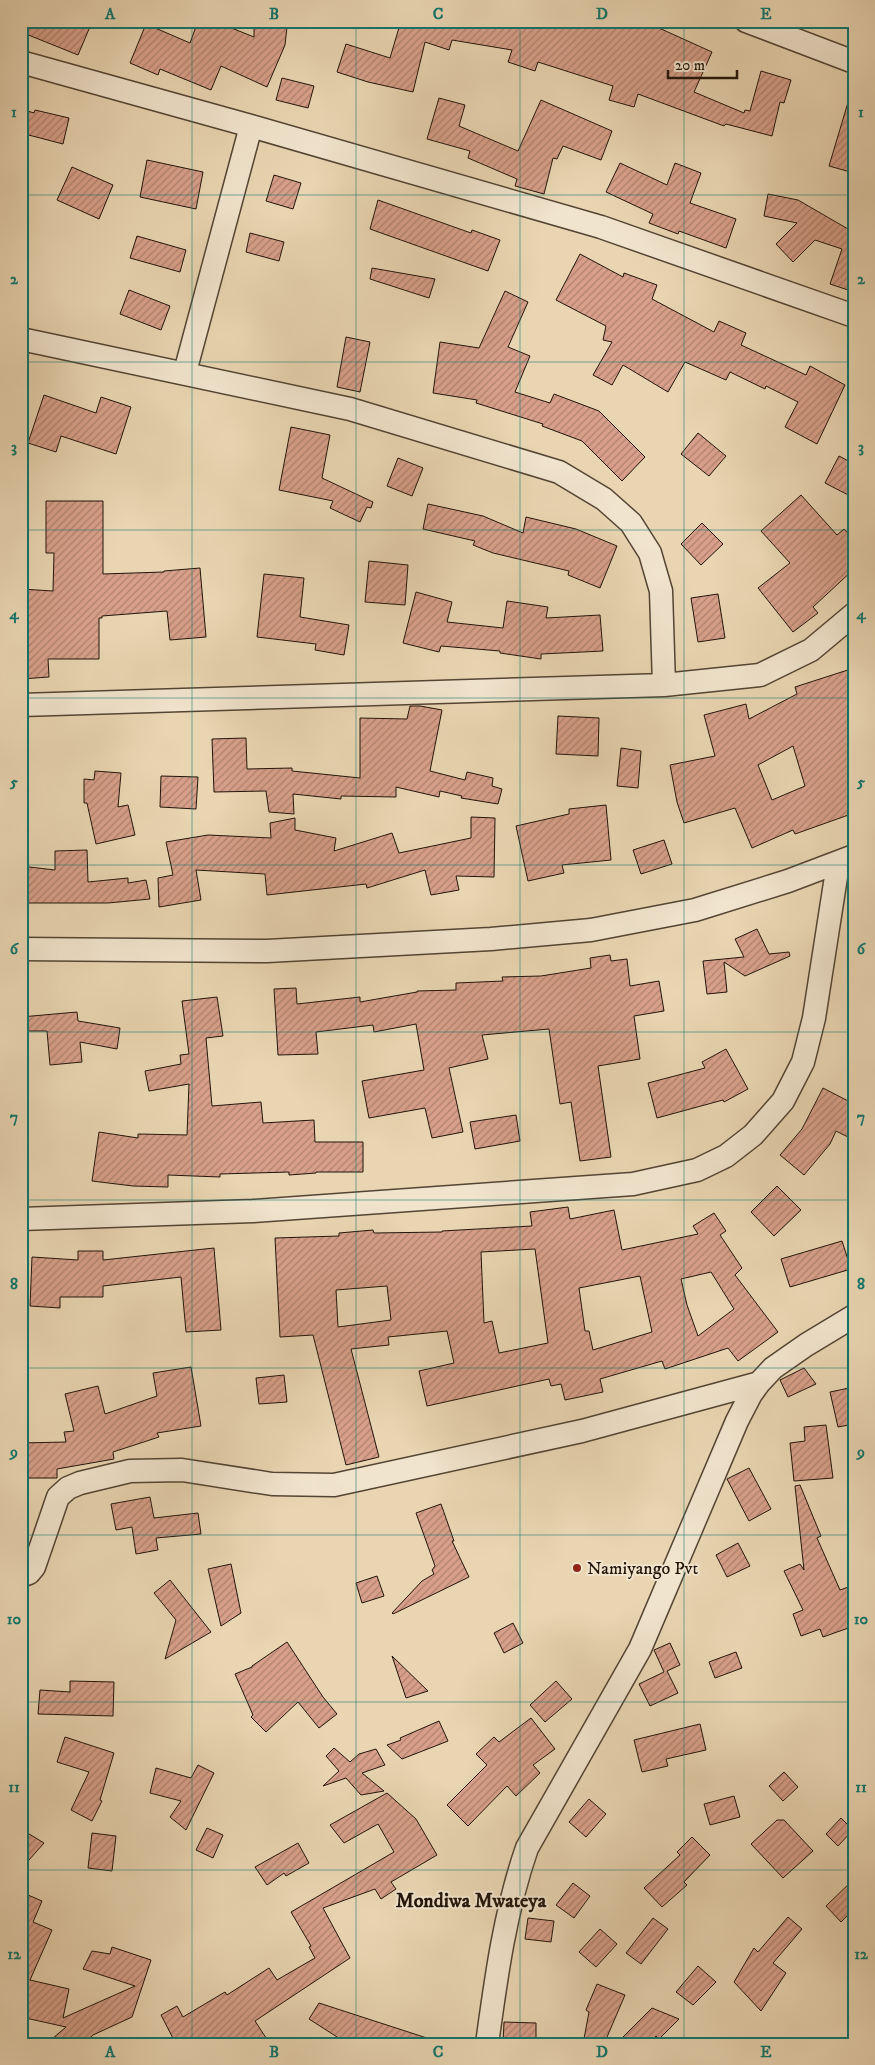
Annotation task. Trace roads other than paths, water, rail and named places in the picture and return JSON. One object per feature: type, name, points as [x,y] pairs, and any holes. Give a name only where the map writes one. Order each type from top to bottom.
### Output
[{"type":"street","points":[[746,21],[854,62]]},
{"type":"street","points":[[21,62],[251,126],[601,228],[854,316]]},
{"type":"street","points":[[185,372],[251,126]]},
{"type":"street","points":[[21,339],[185,372],[350,409],[559,472],[604,499],[631,523],[650,553],[661,591],[664,685]]},
{"type":"street","points":[[21,705],[664,685],[760,675],[812,650],[854,614]]},
{"type":"street","points":[[21,949],[267,951],[491,939],[591,930],[695,910],[788,881],[846,860]]},
{"type":"street","points":[[21,1219],[253,1210],[633,1184],[697,1170],[726,1156],[753,1135],[783,1101],[803,1062],[814,1018],[846,860]]},
{"type":"street","points":[[487,2044],[497,1971],[519,1870],[527,1848],[640,1649],[737,1422],[759,1383],[773,1368],[806,1345],[854,1316]]},
{"type":"street","points":[[21,1576],[30,1573],[34,1567],[58,1497],[68,1488],[80,1484],[130,1471],[182,1470],[272,1484],[334,1485],[582,1430],[759,1383]]},
{"type":"place","name":"Namiyango Pvt","points":[[577,1568]]},
{"type":"district","name":"Mondiwa Mwateya","points":[[471,1900]]}]
